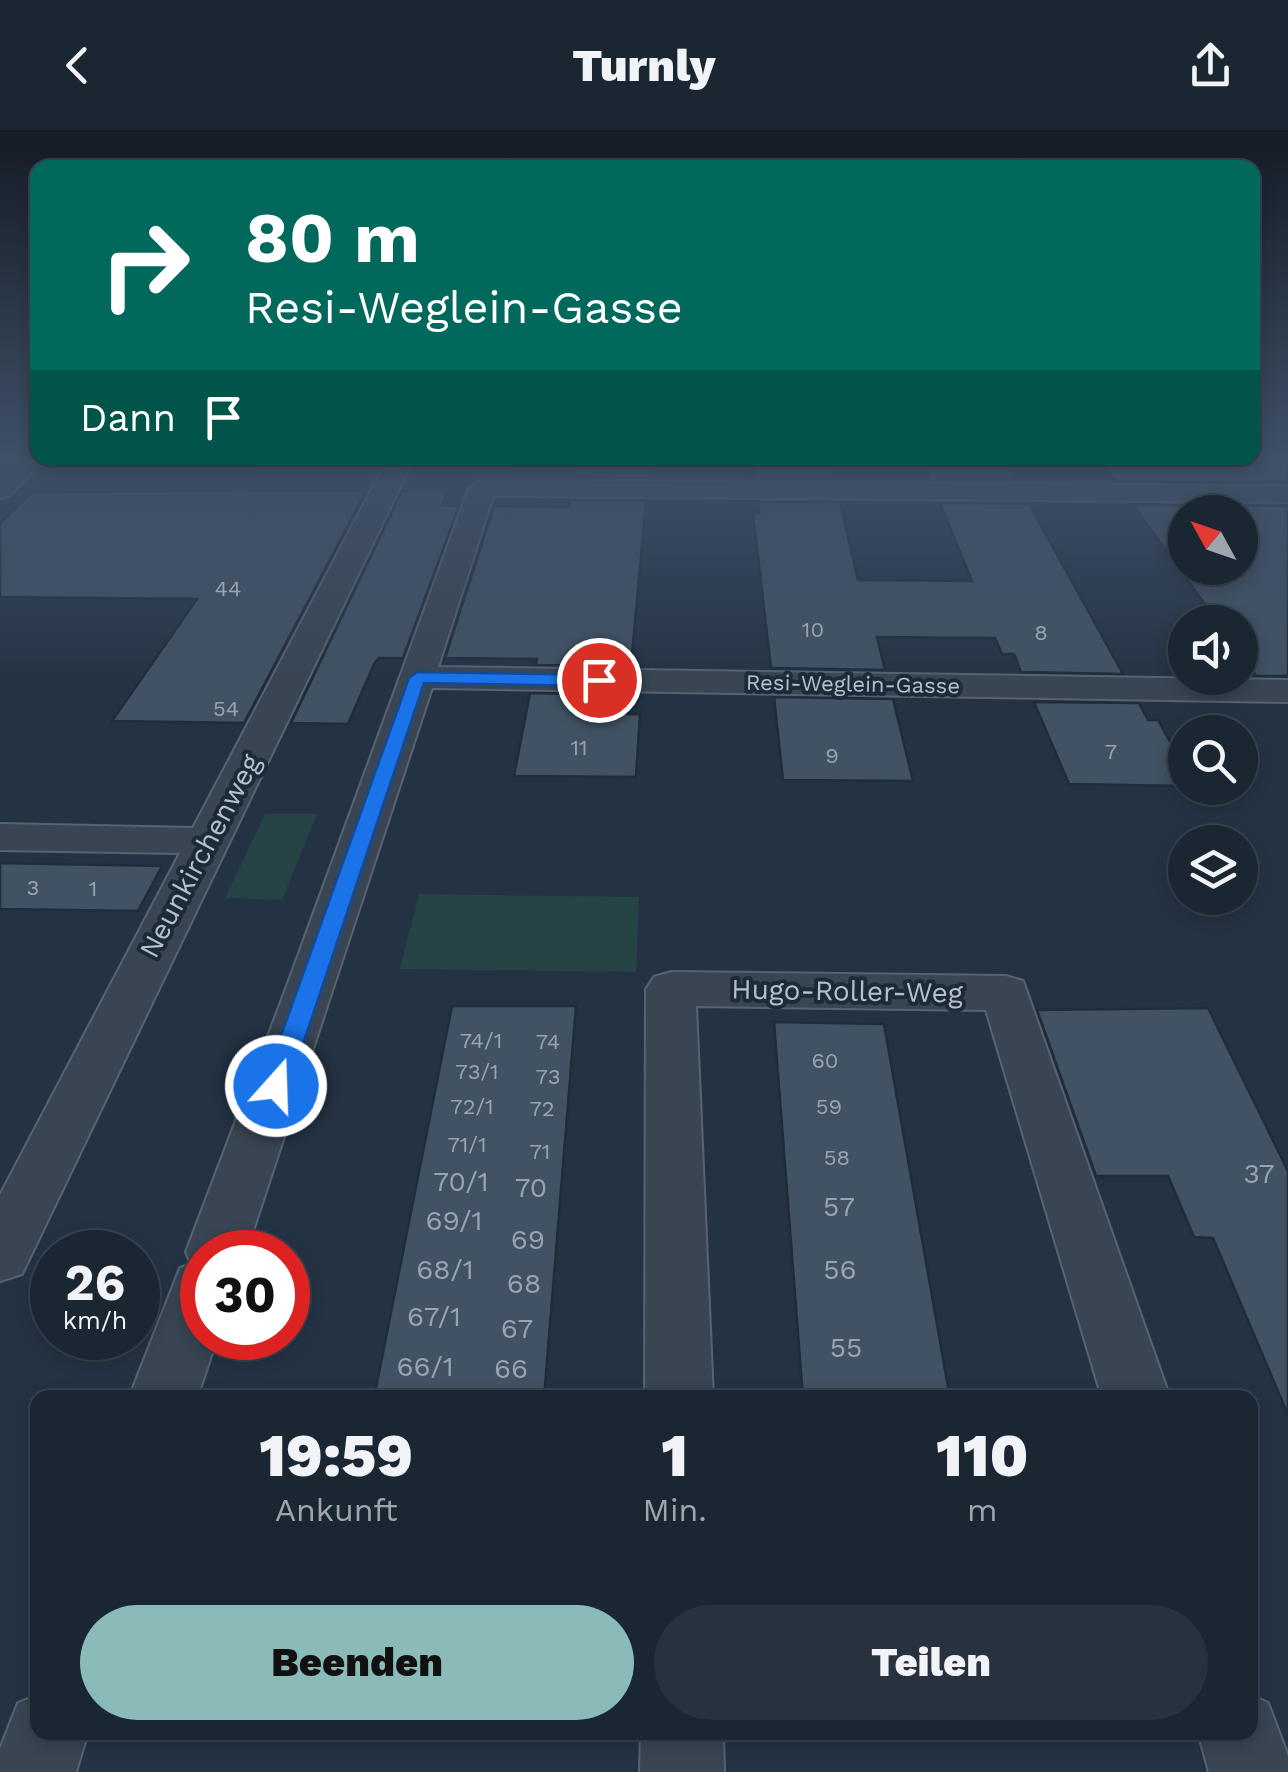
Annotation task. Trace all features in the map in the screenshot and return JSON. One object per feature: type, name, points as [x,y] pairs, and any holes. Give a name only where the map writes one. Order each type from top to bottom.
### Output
[{"type":"street","name":"Neunkirchenweg","points":[[0,1254],[134,981],[210,842],[364,532]]},
{"type":"street","points":[[224,1230],[467,532]]},
{"type":"street","name":"Resi-Weglein-Gasse","points":[[417,678],[1288,691]]},
{"type":"street","points":[[0,838],[210,842]]},
{"type":"street","name":"Hugo-Roller-Weg","points":[[679,1390],[671,990],[1006,993],[1133,1390]]},
{"type":"street","points":[[166,1390],[180,1350]]},
{"type":"street","points":[[34,1772],[44,1740]]},
{"type":"street","points":[[682,1740],[682,1772]]},
{"type":"street","points":[[1242,1740],[1252,1772]]},
{"type":"green space","points":[[265,814],[317,814],[282,900],[225,898]]},
{"type":"green space","points":[[419,894],[639,897],[636,972],[400,969]]},
{"type":"building","points":[[0,532],[345,532],[244,723],[112,721],[197,599],[0,597]]},
{"type":"building","points":[[383,532],[450,532],[403,658],[379,658],[374,664],[348,724],[291,723]]},
{"type":"building","points":[[486,532],[643,532],[631,666],[536,665],[537,659],[445,658]]},
{"type":"building","points":[[755,532],[847,532],[858,580],[972,581],[952,532],[1044,532],[1123,674],[1021,672],[1014,654],[1002,654],[995,638],[877,637],[885,670],[771,668]]},
{"type":"building","points":[[1152,532],[1168,532],[1168,553]]},
{"type":"building","points":[[1258,532],[1288,532],[1288,676],[1258,676],[1258,605],[1206,605],[1191,585],[1258,585]]},
{"type":"building","points":[[530,693],[629,695],[628,714],[640,714],[636,777],[514,776]]},
{"type":"building","points":[[774,697],[893,699],[913,781],[783,780]]},
{"type":"building","points":[[1034,702],[1139,703],[1148,720],[1158,720],[1168,738],[1168,786],[1069,784]]},
{"type":"building","points":[[0,863],[162,866],[138,911],[0,909]]},
{"type":"building","points":[[452,1006],[576,1006],[545,1390],[376,1390]]},
{"type":"building","points":[[1208,1008],[1288,1171],[1288,1415],[1213,1238],[1194,1237],[1168,1176],[1096,1176],[1037,1010]]},
{"type":"building","points":[[774,1022],[884,1024],[949,1390],[802,1390]]},
{"type":"route","points":[[276,1086],[417,678],[599,680]]}]
